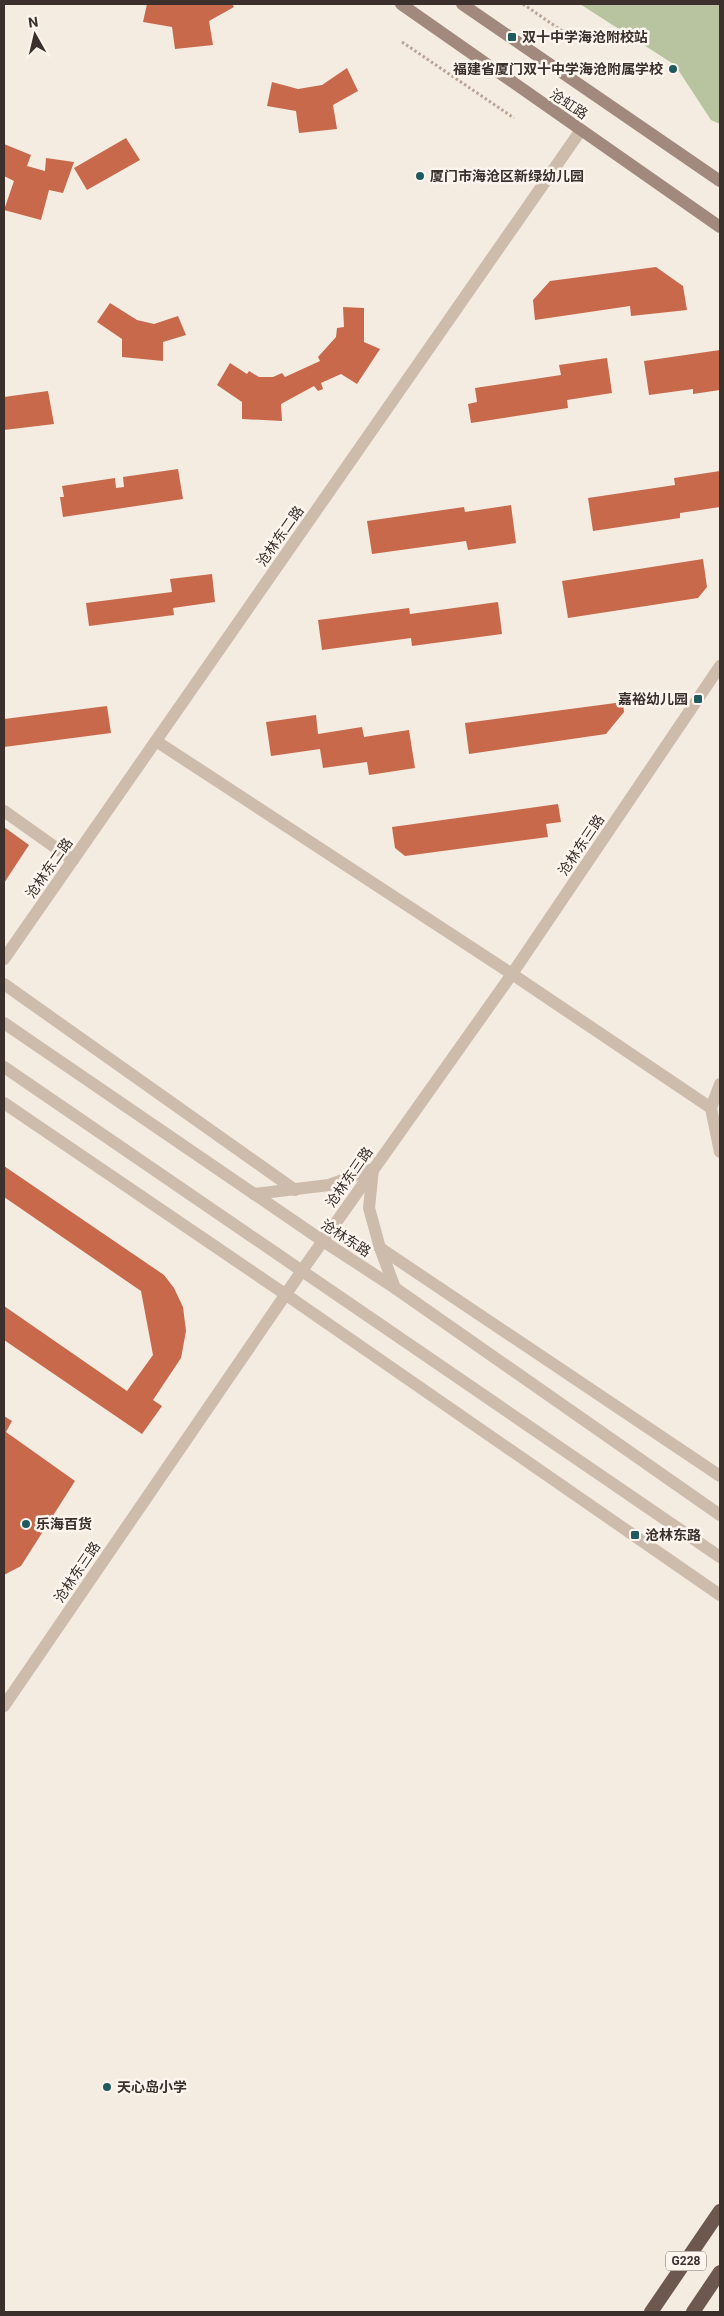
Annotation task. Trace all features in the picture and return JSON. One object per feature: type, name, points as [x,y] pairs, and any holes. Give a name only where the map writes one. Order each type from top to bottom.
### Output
[{"type":"highway","name":"G228","points":[[651,2312],[720,2211]]},
{"type":"highway","name":"G228","points":[[693,2312],[720,2272]]},
{"type":"main road","name":"沧虹路","points":[[401,4],[720,227]]},
{"type":"main road","name":"沧虹路","points":[[462,4],[720,181]]},
{"type":"street","name":"沧林东二路","points":[[4,959],[581,130]]},
{"type":"street","name":"沧林东三路","points":[[4,1706],[301,1272],[512,974],[720,666]]},
{"type":"street","points":[[156,740],[512,974],[711,1108]]},
{"type":"street","points":[[4,811],[73,860]]},
{"type":"street","points":[[4,984],[295,1190]]},
{"type":"street","name":"沧林东路","points":[[4,1023],[718,1509]]},
{"type":"street","points":[[4,1067],[720,1558]]},
{"type":"street","points":[[720,1084],[711,1108],[720,1152]]},
{"type":"street","points":[[4,1103],[286,1294],[720,1595]]},
{"type":"street","points":[[254,1194],[329,1185],[373,1169],[369,1208],[380,1248],[395,1288]]},
{"type":"street","points":[[380,1248],[720,1476]]},
{"type":"path","points":[[523,4],[574,39]]},
{"type":"path","points":[[402,42],[514,118]]},
{"type":"green space","points":[[580,4],[720,4],[720,124],[711,120],[675,65]]},
{"type":"building","points":[[147,4],[232,4],[234,7],[209,21],[213,45],[175,49],[172,27],[143,22]]},
{"type":"building","points":[[347,68],[358,91],[333,105],[337,129],[299,133],[296,111],[267,106],[272,82],[298,89],[322,85]]},
{"type":"building","points":[[126,138],[140,160],[87,190],[74,168]]},
{"type":"building","points":[[4,144],[31,155],[27,166],[45,171],[46,158],[74,162],[63,193],[49,190],[41,220],[4,210],[14,181],[4,176]]},
{"type":"building","points":[[656,267],[683,286],[687,310],[631,316],[630,306],[535,320],[533,300],[550,281]]},
{"type":"building","points":[[110,303],[137,320],[154,324],[178,316],[186,335],[163,342],[163,361],[122,357],[122,339],[97,322]]},
{"type":"building","points":[[343,307],[364,308],[364,342],[380,349],[357,384],[341,374],[321,383],[323,389],[318,391],[314,386],[281,404],[282,421],[242,419],[242,402],[217,385],[230,363],[247,374],[249,371],[259,377],[273,377],[282,373],[285,377],[320,361],[318,357],[336,337],[337,328],[344,327]]},
{"type":"building","points":[[720,350],[720,390],[693,394],[693,389],[649,395],[644,361]]},
{"type":"building","points":[[607,358],[612,393],[567,400],[568,408],[471,423],[468,404],[477,402],[475,388],[561,375],[559,365]]},
{"type":"building","points":[[48,391],[54,424],[4,430],[4,397]]},
{"type":"building","points":[[178,469],[183,499],[63,517],[60,497],[64,497],[62,486],[115,478],[116,488],[124,487],[123,477]]},
{"type":"building","points":[[720,471],[720,507],[680,513],[680,518],[593,531],[588,498],[675,485],[674,478]]},
{"type":"building","points":[[511,505],[516,543],[468,550],[466,541],[372,554],[367,521],[464,507],[465,512]]},
{"type":"building","points":[[703,559],[707,587],[698,598],[568,618],[562,581]]},
{"type":"building","points":[[212,574],[215,602],[173,608],[174,615],[89,626],[86,603],[172,592],[170,579]]},
{"type":"building","points":[[498,602],[502,634],[412,646],[411,638],[322,650],[318,620],[409,608],[410,614]]},
{"type":"building","points":[[623,702],[624,712],[606,734],[469,754],[465,723]]},
{"type":"building","points":[[107,706],[111,733],[4,747],[4,719]]},
{"type":"building","points":[[316,715],[318,734],[362,727],[364,737],[409,730],[415,768],[369,775],[367,762],[323,768],[320,749],[271,756],[266,722]]},
{"type":"building","points":[[558,804],[561,822],[546,824],[548,837],[405,856],[395,848],[392,827]]},
{"type":"building","points":[[4,827],[29,845],[4,883]]},
{"type":"building","points":[[4,1166],[164,1275],[174,1288],[183,1307],[186,1331],[181,1358],[153,1400],[162,1406],[142,1434],[4,1340],[4,1306],[127,1391],[153,1355],[141,1291],[4,1197]]},
{"type":"building","name":"乐海百货","points":[[4,1416],[12,1421],[6,1432],[75,1481],[21,1566],[4,1575]]},
{"type":"place","name":"双十中学海沧附校站","points":[[512,37]]},
{"type":"place","name":"福建省厦门双十中学海沧附属学校","points":[[673,69]]},
{"type":"place","name":"厦门市海沧区新绿幼儿园","points":[[420,176]]},
{"type":"place","name":"嘉裕幼儿园","points":[[698,699]]},
{"type":"place","name":"乐海百货","points":[[26,1524]]},
{"type":"place","name":"沧林东路","points":[[635,1535]]},
{"type":"place","name":"天心岛小学","points":[[107,2087]]}]
